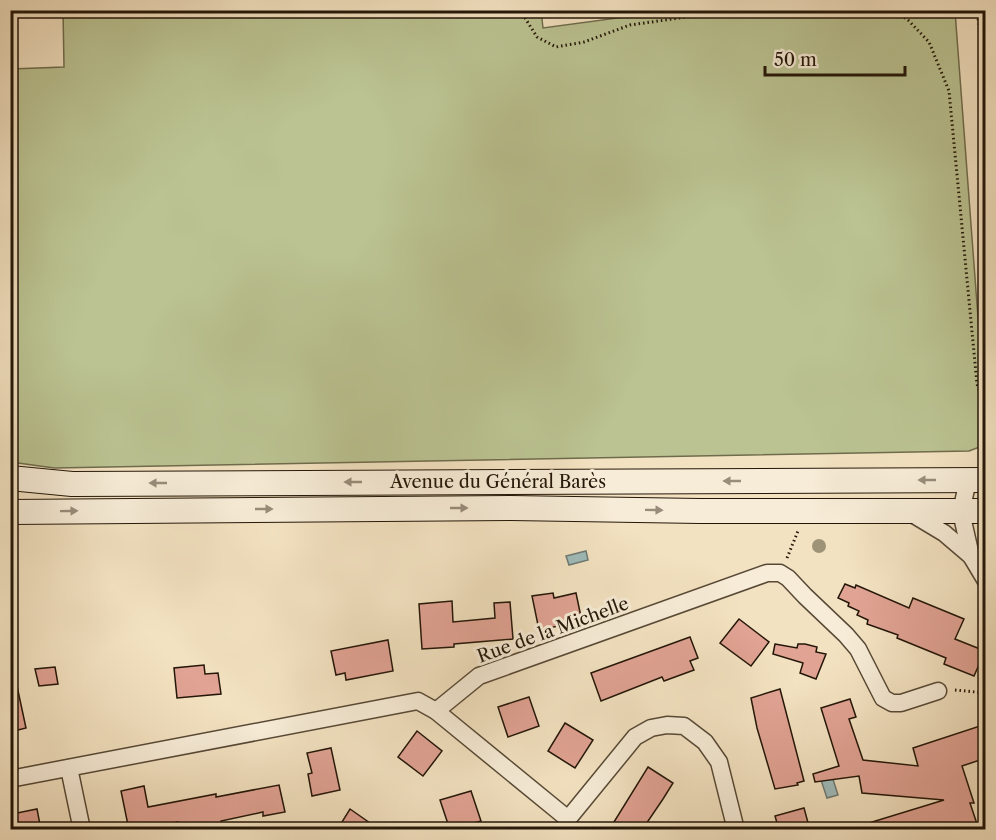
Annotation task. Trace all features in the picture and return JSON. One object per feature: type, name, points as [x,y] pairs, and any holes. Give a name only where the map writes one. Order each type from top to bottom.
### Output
[{"type":"main road","name":"Avenue du Général Barès","points":[[10,478],[72,484],[977,480]]},
{"type":"main road","name":"Avenue du Général Barès","points":[[10,512],[488,508],[909,512],[978,515]]},
{"type":"street","points":[[971,556],[978,515],[977,480]]},
{"type":"street","points":[[909,512],[944,533],[971,556],[986,581]]},
{"type":"street","name":"Rue de la Michelle","points":[[436,711],[479,676],[767,573],[780,573]]},
{"type":"street","points":[[780,573],[788,578],[858,649],[883,698],[892,704],[901,703],[938,691]]},
{"type":"street","points":[[10,779],[417,701],[436,711],[567,824],[635,737],[651,728],[667,725],[684,726],[705,742],[719,762],[736,830]]},
{"type":"street","points":[[69,768],[82,830]]},
{"type":"path","points":[[520,10],[537,37],[556,46],[584,42],[630,25],[736,10]]},
{"type":"path","points":[[893,10],[908,20],[929,42],[949,91],[977,384],[986,410]]},
{"type":"path","points":[[977,10],[986,81]]},
{"type":"path","points":[[780,573],[800,527]]},
{"type":"path","points":[[938,691],[986,693]]},
{"type":"green space","points":[[541,10],[543,28],[677,10],[955,11],[982,371],[985,378],[985,445],[969,451],[54,468],[11,462],[11,69],[64,67],[63,11]]},
{"type":"water","points":[[586,551],[588,560],[569,565],[566,556]]},
{"type":"water","points":[[831,773],[838,795],[827,798],[820,777]]},
{"type":"building","points":[[845,584],[855,588],[856,585],[909,608],[913,598],[964,619],[955,639],[985,651],[974,676],[944,664],[946,658],[897,638],[898,635],[867,624],[868,620],[857,615],[859,611],[838,598]]},
{"type":"building","points":[[553,593],[554,598],[576,593],[581,617],[568,619],[568,624],[539,630],[532,596]]},
{"type":"building","points":[[452,601],[453,622],[495,618],[494,603],[510,602],[513,639],[422,649],[419,604]]},
{"type":"building","points":[[739,619],[769,642],[751,666],[720,643]]},
{"type":"building","points":[[690,637],[698,658],[690,661],[694,670],[664,681],[662,677],[601,701],[591,673]]},
{"type":"building","points":[[388,640],[393,671],[346,680],[345,673],[336,675],[331,651]]},
{"type":"building","points":[[775,644],[797,648],[798,644],[805,644],[817,647],[816,652],[826,654],[816,679],[800,673],[803,663],[773,654]]},
{"type":"building","points":[[204,665],[205,674],[218,673],[221,694],[177,698],[174,668]]},
{"type":"building","points":[[55,667],[58,684],[39,686],[35,669]]},
{"type":"building","points":[[10,686],[17,686],[26,728],[10,732]]},
{"type":"building","points":[[780,689],[804,781],[797,783],[798,785],[775,789],[757,728],[751,698]]},
{"type":"building","points":[[529,697],[539,726],[508,737],[498,707]]},
{"type":"building","points":[[850,699],[856,717],[849,719],[863,760],[918,766],[913,748],[986,724],[986,758],[962,766],[974,803],[970,803],[979,830],[941,830],[940,826],[928,830],[860,830],[859,826],[944,800],[862,793],[859,776],[815,782],[813,774],[839,766],[821,708]]},
{"type":"building","points":[[565,723],[593,740],[575,768],[548,751]]},
{"type":"building","points":[[417,731],[442,751],[423,776],[398,757]]},
{"type":"building","points":[[331,748],[340,790],[312,796],[308,774],[312,773],[307,753]]},
{"type":"building","points":[[648,767],[673,783],[642,830],[609,830]]},
{"type":"building","points":[[279,785],[285,812],[263,816],[263,812],[221,821],[222,825],[201,830],[200,825],[180,829],[178,822],[144,830],[129,830],[121,791],[144,786],[148,807]]},
{"type":"building","points":[[471,791],[481,821],[450,830],[440,800]]},
{"type":"building","points":[[804,808],[810,830],[779,830],[775,816]]},
{"type":"building","points":[[37,809],[41,830],[16,830],[12,814]]},
{"type":"building","points":[[350,809],[380,830],[337,830]]}]
